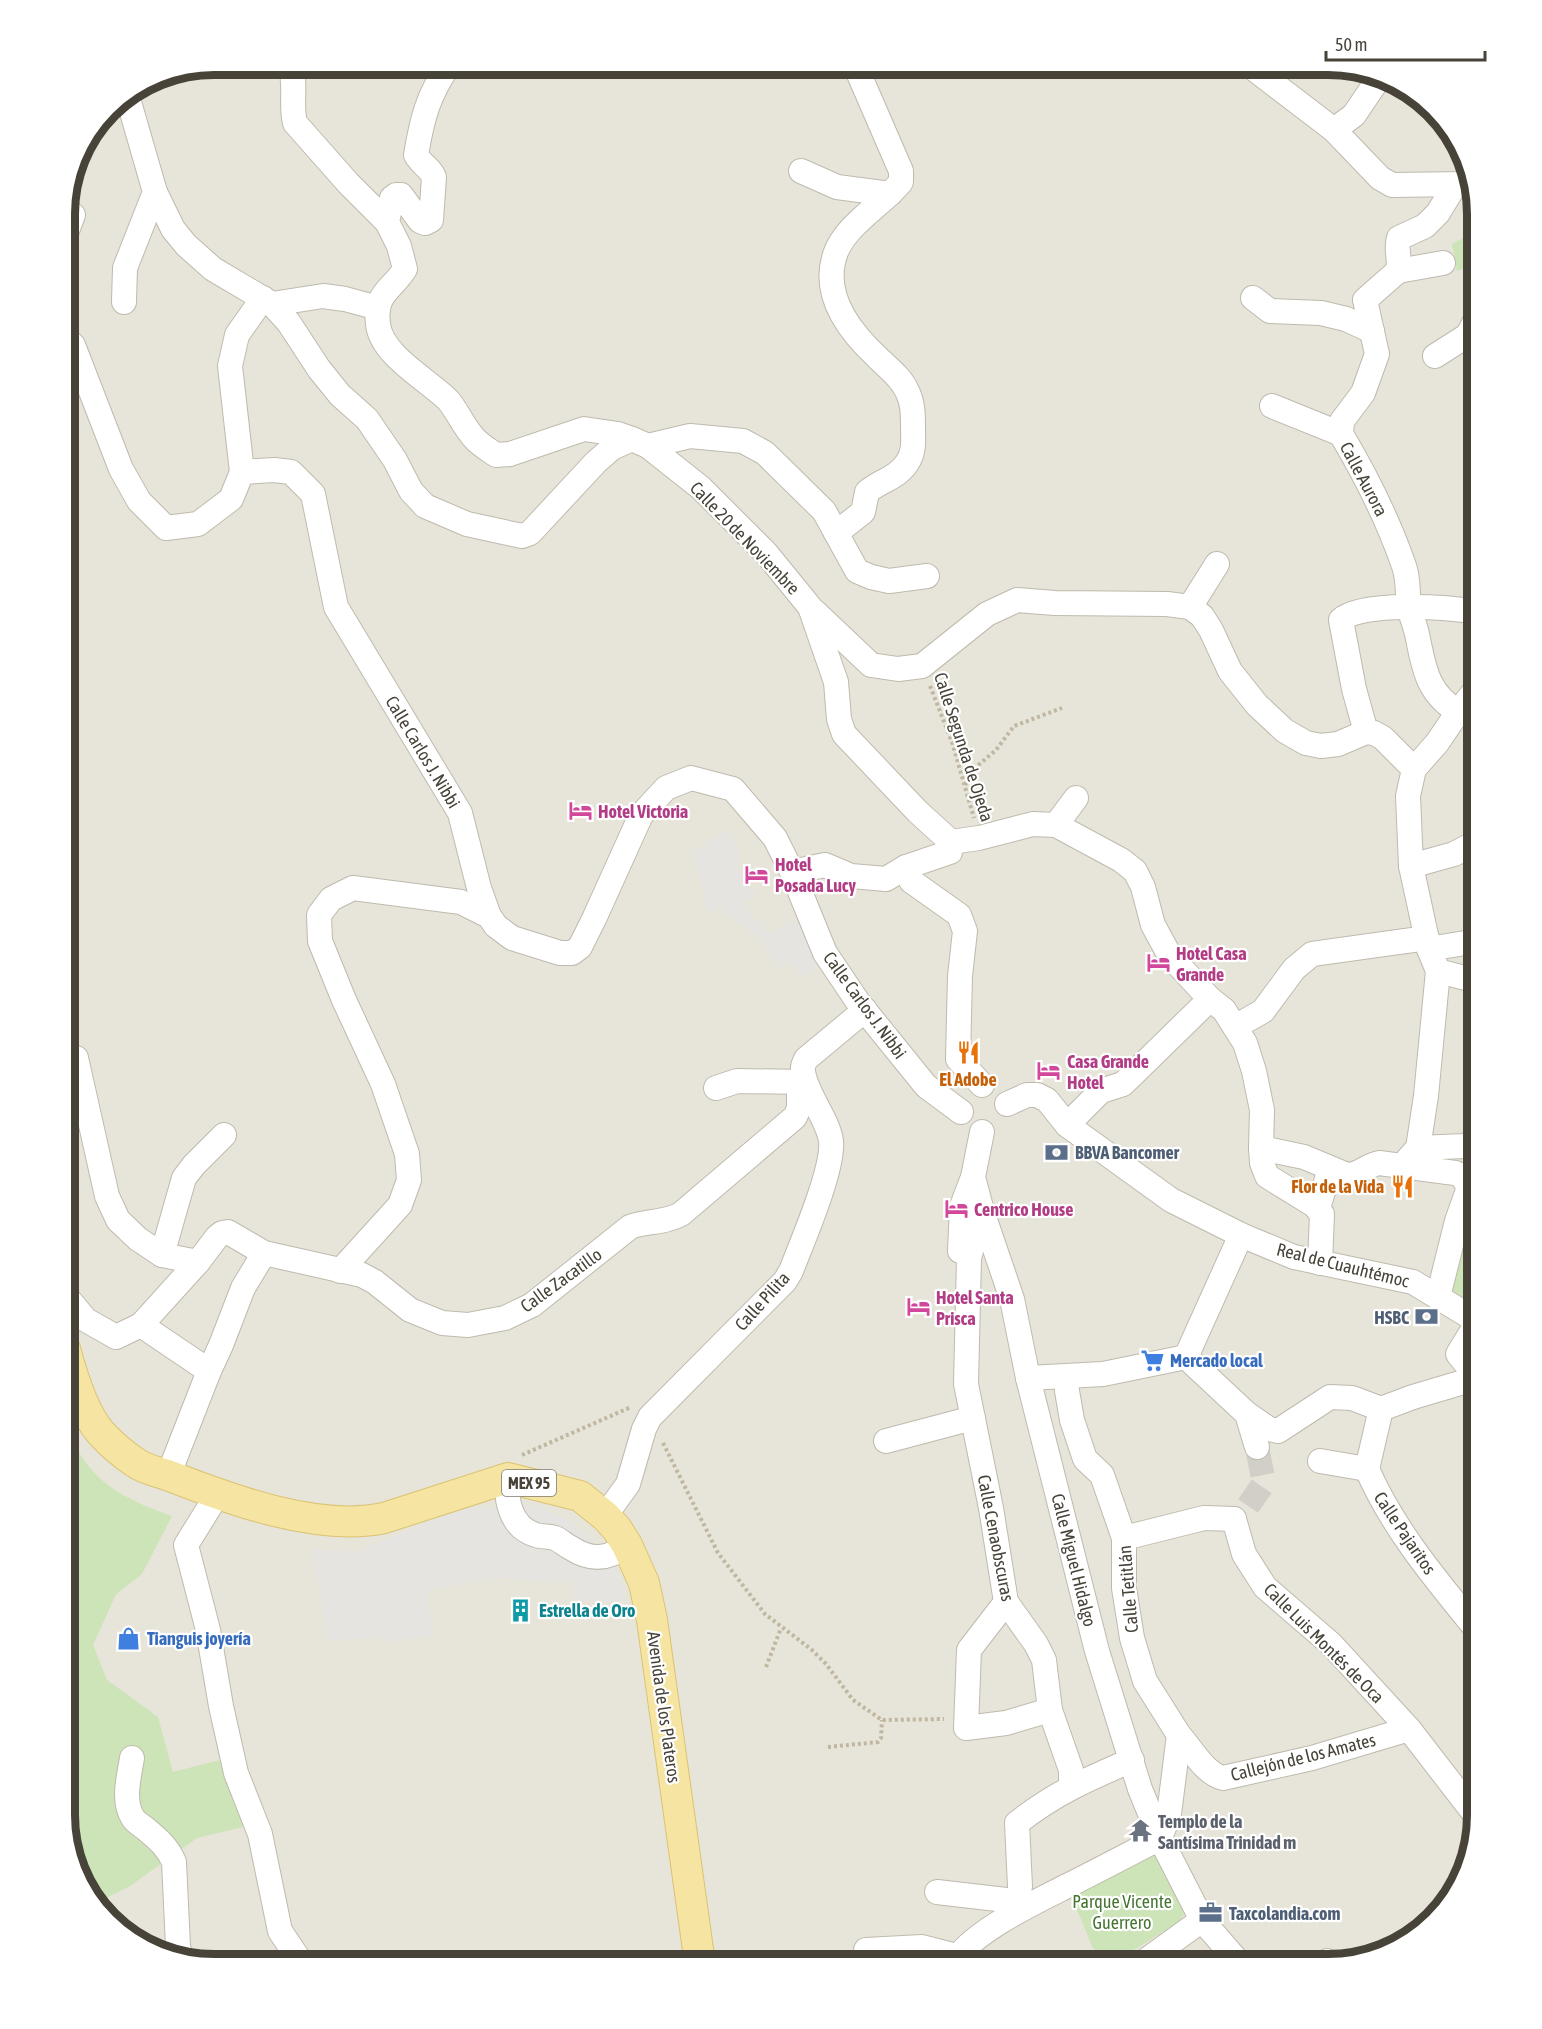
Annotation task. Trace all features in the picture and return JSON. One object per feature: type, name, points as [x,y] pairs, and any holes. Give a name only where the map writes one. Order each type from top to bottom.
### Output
[{"type":"main road","name":"MEX 95","points":[[75,1381],[100,1432],[138,1464],[217,1495],[287,1513],[344,1522],[363,1522],[384,1518],[508,1478]]},
{"type":"main road","name":"Avenida de los Plateros","points":[[508,1478],[580,1496],[617,1529],[644,1583],[652,1620],[698,1954]]},
{"type":"street","points":[[293,75],[295,123],[348,183],[387,222],[399,246],[405,269],[385,291],[378,308],[378,324],[383,341],[403,362],[448,401],[474,438],[496,455],[510,454],[584,429],[618,434],[640,442]]},
{"type":"street","points":[[387,222],[392,198],[396,195],[401,195],[420,221],[425,223],[431,220],[434,177],[416,155],[427,105],[442,75]]},
{"type":"street","points":[[836,533],[863,512],[867,492],[875,485],[894,477],[907,464],[913,451],[912,405],[908,392],[899,378],[862,343],[842,317],[833,289],[832,268],[836,252],[842,241],[901,182],[901,171],[859,75]]},
{"type":"street","points":[[1263,75],[1334,130],[1380,178],[1392,185],[1462,185]]},
{"type":"street","points":[[1334,130],[1354,115],[1376,83]]},
{"type":"street","points":[[129,104],[155,192],[173,229],[186,245],[213,269],[267,301],[289,323],[326,378],[367,419],[395,460],[411,491],[425,506],[467,524],[522,537],[531,532],[612,448],[690,436],[744,441],[765,453],[824,511],[857,571],[871,577],[888,580],[927,576]]},
{"type":"street","points":[[1354,115],[1354,152]]},
{"type":"street","points":[[801,171],[837,187],[890,194]]},
{"type":"street","points":[[1443,263],[1398,272],[1400,265],[1397,244],[1399,238],[1425,226],[1462,185]]},
{"type":"street","points":[[124,302],[125,268],[155,192]]},
{"type":"street","name":"Calle Aurora","points":[[1398,272],[1365,300],[1364,304],[1377,354],[1363,393],[1342,421],[1341,434],[1387,522],[1406,569],[1409,607],[1421,660],[1429,683],[1446,704],[1458,712]]},
{"type":"street","points":[[75,350],[121,469],[139,501],[166,528],[198,524],[231,499],[242,472],[230,366],[237,335],[267,301],[323,296],[345,298],[378,308]]},
{"type":"street","points":[[1253,298],[1270,311],[1321,313],[1346,319],[1372,331]]},
{"type":"street","points":[[1435,356],[1467,336]]},
{"type":"street","points":[[1272,406],[1341,434]]},
{"type":"street","name":"Calle 20 de Noviembre","points":[[640,442],[701,488],[732,518],[766,554],[810,607],[836,682],[844,734],[918,812],[951,842]]},
{"type":"street","name":"Calle Carlos J. Nibbi","points":[[242,472],[274,470],[291,472],[313,494],[336,607],[460,813],[470,895],[496,926],[512,938],[560,953],[572,953],[580,947],[641,815],[666,788],[692,778],[733,789],[775,838],[792,872],[825,953],[865,1010],[926,1086],[961,1112]]},
{"type":"street","points":[[1190,607],[1217,564]]},
{"type":"street","points":[[810,607],[870,665],[898,669],[922,666],[987,614],[1017,600],[1055,603],[1167,604],[1190,607],[1202,616],[1211,630],[1230,671],[1257,705],[1285,731],[1306,743],[1322,746],[1338,744],[1366,732],[1374,733],[1383,738],[1414,769]]},
{"type":"street","points":[[1366,732],[1354,689],[1341,620],[1346,615],[1372,610],[1409,607],[1467,610]]},
{"type":"street","points":[[1402,1167],[1418,1148],[1426,1096],[1432,953],[1411,866],[1408,796],[1414,769],[1437,743],[1467,701]]},
{"type":"street","points":[[1056,825],[1076,798]]},
{"type":"street","points":[[792,872],[825,865],[851,876],[886,879],[906,867],[950,852],[951,842],[979,838],[1033,824],[1056,825],[1121,860],[1135,871],[1143,887],[1153,925],[1170,956],[1210,999],[1224,1010],[1245,1043],[1254,1071],[1262,1110],[1262,1163],[1267,1176],[1318,1208],[1322,1214],[1320,1263]]},
{"type":"street","points":[[1411,866],[1467,849]]},
{"type":"street","points":[[906,867],[911,881],[959,915],[965,931],[960,976],[958,1059],[982,1085],[998,1090],[1007,1104],[1007,1114],[1002,1124],[993,1130],[982,1132],[965,1122],[961,1112],[966,1094],[982,1085]]},
{"type":"street","points":[[340,1271],[400,1205],[408,1180],[407,1154],[383,1084],[344,1000],[320,941],[319,915],[331,899],[353,888],[470,895]]},
{"type":"street","points":[[1235,1027],[1263,1011],[1294,969],[1312,954],[1432,953],[1467,944]]},
{"type":"street","points":[[1432,953],[1467,974]]},
{"type":"street","points":[[816,964],[846,983]]},
{"type":"street","points":[[1067,1125],[1101,1091],[1123,1084],[1210,999]]},
{"type":"street","points":[[716,1088],[737,1081],[802,1082],[806,1059],[865,1010]]},
{"type":"street","points":[[76,1058],[106,1196],[118,1220],[138,1239],[162,1255],[198,1262]]},
{"type":"street","name":"Calle Zacatillo","points":[[75,1307],[86,1320],[116,1337],[141,1325],[198,1262],[217,1237],[228,1232],[264,1253],[362,1275],[375,1282],[410,1310],[442,1323],[468,1325],[505,1318],[532,1305],[630,1227],[664,1221],[681,1214],[795,1118],[799,1108],[802,1082]]},
{"type":"street","name":"Calle Pilita","points":[[605,1516],[633,1474],[644,1429],[650,1417],[785,1281],[791,1270],[826,1176],[831,1142],[824,1118],[802,1082]]},
{"type":"street","name":"Real de Cuauhtémoc","points":[[1007,1104],[1028,1095],[1037,1095],[1047,1100],[1067,1125],[1171,1200],[1241,1235],[1294,1257],[1413,1282],[1467,1315]]},
{"type":"street","name":"Calle Miguel Hidalgo","points":[[982,1132],[973,1177],[982,1212],[1012,1299],[1028,1378],[1096,1652],[1140,1789],[1160,1838],[1202,1920],[1231,1954]]},
{"type":"street","points":[[162,1255],[184,1178],[224,1134]]},
{"type":"street","points":[[1418,1148],[1467,1145]]},
{"type":"street","points":[[1261,1148],[1304,1157],[1330,1169],[1354,1175],[1379,1162],[1455,1173],[1467,1180]]},
{"type":"street","points":[[1318,1208],[1330,1169]]},
{"type":"street","points":[[960,1251],[962,1206],[973,1177]]},
{"type":"street","points":[[1438,1297],[1457,1221],[1467,1198]]},
{"type":"street","name":"Calle Cenaobscuras","points":[[982,1212],[969,1258],[966,1384],[991,1508],[1006,1602],[1036,1644],[1044,1660],[1050,1710],[1071,1770],[1071,1787]]},
{"type":"street","points":[[1186,1357],[1241,1235]]},
{"type":"street","points":[[168,1476],[243,1288],[264,1253]]},
{"type":"street","points":[[141,1325],[209,1371]]},
{"type":"street","points":[[1467,1340],[1458,1354],[1467,1365]]},
{"type":"street","points":[[1028,1378],[1103,1374],[1186,1357]]},
{"type":"street","points":[[1186,1357],[1247,1414],[1269,1429],[1278,1431],[1330,1397],[1352,1398],[1381,1408],[1467,1381]]},
{"type":"street","name":"Calle Tetitlán","points":[[1066,1377],[1072,1420],[1084,1459],[1102,1475],[1124,1538],[1124,1588],[1132,1638],[1145,1681],[1179,1736]]},
{"type":"street","points":[[1367,1469],[1381,1408]]},
{"type":"street","points":[[1247,1414],[1257,1448]]},
{"type":"street","points":[[886,1441],[972,1418]]},
{"type":"street","name":"Calle Pajaritos","points":[[1320,1461],[1367,1469],[1375,1489],[1427,1568],[1467,1617]]},
{"type":"street","points":[[508,1478],[506,1492],[508,1506],[517,1522],[533,1535],[556,1539],[573,1550],[590,1556],[606,1557],[627,1545]]},
{"type":"street","points":[[217,1495],[186,1545],[208,1630],[221,1706],[236,1773],[260,1834],[280,1931],[295,1954]]},
{"type":"street","name":"Calle Luis Montés de Oca","points":[[1124,1538],[1204,1518],[1241,1512],[1245,1554],[1265,1587],[1331,1644],[1409,1729],[1467,1804]]},
{"type":"street","points":[[1006,1602],[969,1650],[966,1728],[1006,1723],[1050,1710]]},
{"type":"street","points":[[1096,1652],[1132,1638]]},
{"type":"street","name":"Callejón de los Amates","points":[[1179,1736],[1201,1762],[1216,1776],[1223,1778],[1312,1758],[1409,1729]]},
{"type":"street","points":[[937,1892],[1006,1900],[1023,1896],[1160,1838],[1169,1814],[1179,1736]]},
{"type":"street","points":[[132,1758],[128,1807],[134,1819],[169,1851],[174,1862],[178,1949]]},
{"type":"street","points":[[1023,1896],[1017,1823],[1042,1803],[1071,1787],[1132,1760]]},
{"type":"street","points":[[961,1954],[1023,1896]]},
{"type":"street","points":[[1155,1954],[1202,1920]]},
{"type":"street","points":[[866,1950],[922,1947],[940,1954]]},
{"type":"path","name":"Calle Segunda de Ojeda","points":[[922,666],[952,742],[979,838]]},
{"type":"path","points":[[965,785],[976,767],[996,750],[1014,726],[1062,708]]},
{"type":"path","points":[[508,1478],[510,1460],[643,1402],[718,1553],[765,1614],[812,1650],[826,1664],[853,1700],[882,1720],[948,1719],[966,1728]]},
{"type":"path","points":[[766,1667],[781,1628]]},
{"type":"path","points":[[828,1747],[878,1742],[881,1738],[882,1720]]},
{"type":"shaded area","points":[[1337,75],[1373,82],[1405,98],[1432,122],[1444,137],[1460,169],[1467,214],[1467,1815],[1462,1851],[1444,1892],[1420,1919],[1405,1931],[1389,1940],[1364,1949],[1328,1954],[214,1954],[169,1947],[153,1940],[122,1919],[98,1892],[82,1860],[75,1815],[75,205],[80,178],[89,153],[98,137],[116,116],[137,98],[169,82],[196,76]]},
{"type":"shaded area","points":[[725,830],[740,852],[738,867],[756,895],[742,905],[769,933],[794,918],[821,959],[802,977],[790,961],[779,970],[761,939],[728,916],[721,905],[709,914],[693,853]]},
{"type":"shaded area","points":[[514,1504],[542,1508],[570,1521],[594,1541],[618,1574],[627,1602],[574,1600],[574,1582],[495,1578],[426,1590],[433,1635],[380,1643],[378,1637],[328,1641],[312,1549],[356,1552],[465,1507],[487,1509]]},
{"type":"green space","points":[[1467,236],[1467,267],[1457,271],[1452,244]]},
{"type":"green space","points":[[1467,1227],[1467,1309],[1447,1302]]},
{"type":"green space","points":[[75,1445],[91,1470],[111,1487],[134,1501],[172,1516],[142,1574],[116,1594],[93,1645],[107,1680],[158,1717],[173,1772],[228,1758],[247,1826],[197,1838],[130,1886],[104,1899],[109,1906],[98,1892],[89,1876],[82,1860],[76,1833]]},
{"type":"green space","name":"Parque Vicente Guerrero","points":[[1155,1840],[1184,1914],[1179,1922],[1127,1954],[1099,1954],[1092,1946],[1079,1914],[1069,1897]]},
{"type":"tunnel","points":[[1248,1506],[1264,1483],[1257,1447]]},
{"type":"place","name":"Hotel Victoria","points":[[580,811]]},
{"type":"place","name":"Hotel Posada Lucy","points":[[757,874]]},
{"type":"place","name":"Hotel Casa Grande","points":[[1158,963]]},
{"type":"place","name":"El Adobe","points":[[968,1053]]},
{"type":"place","name":"Casa Grande Hotel","points":[[1049,1071]]},
{"type":"place","name":"BBVA Bancomer","points":[[1057,1152]]},
{"type":"place","name":"Flor de la Vida","points":[[1402,1186]]},
{"type":"place","name":"Centrico House","points":[[956,1209]]},
{"type":"place","name":"Hotel Santa Prisca","points":[[918,1307]]},
{"type":"place","name":"HSBC","points":[[1427,1317]]},
{"type":"place","name":"Mercado local","points":[[1152,1360]]},
{"type":"place","name":"Estrella de Oro","points":[[521,1610]]},
{"type":"place","name":"Tianguis joyería","points":[[129,1638]]},
{"type":"place","name":"Templo de la Santísima Trinidad m","points":[[1140,1831]]},
{"type":"place","name":"Taxcolandia.com","points":[[1211,1913]]}]
